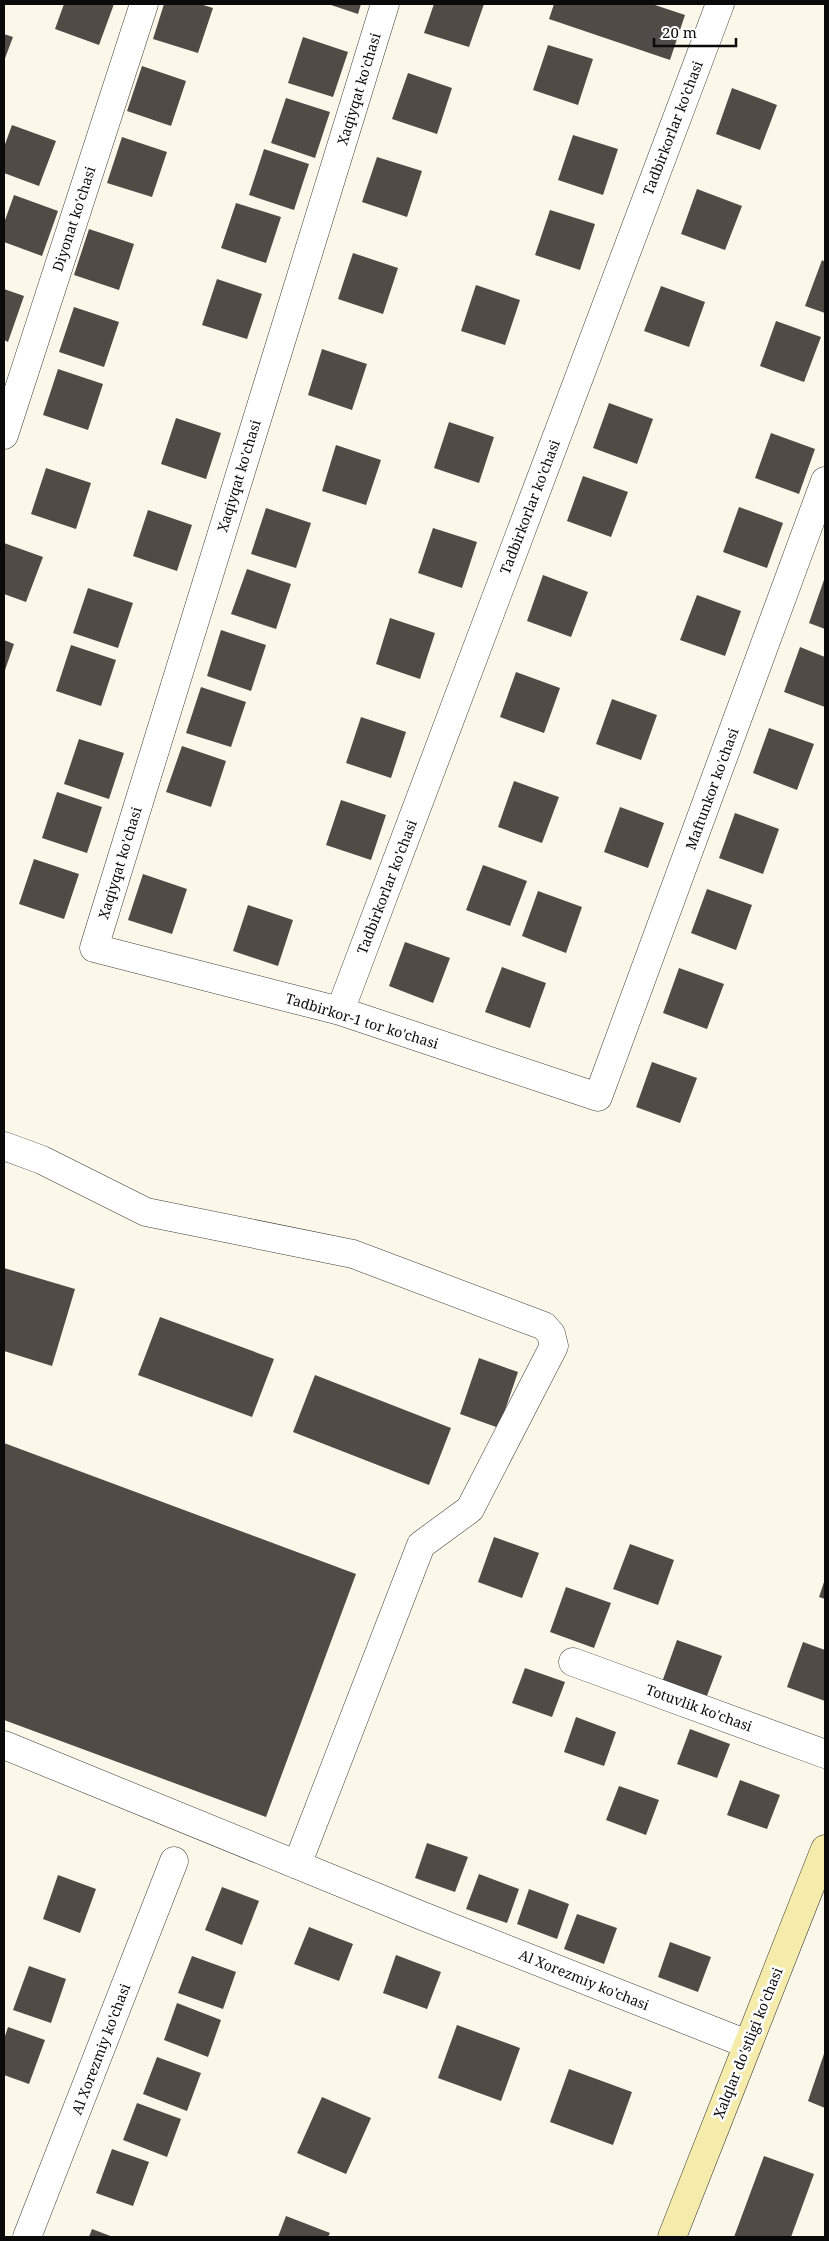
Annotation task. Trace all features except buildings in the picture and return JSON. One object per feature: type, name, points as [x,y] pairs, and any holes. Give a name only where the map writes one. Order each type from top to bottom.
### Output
[{"type":"street","name":"Diyonat ko'chasi","points":[[4,435],[144,4]]},
{"type":"street","name":"Xaqiyqat ko'chasi","points":[[94,948],[385,4]]},
{"type":"street","name":"Tadbirkorlar ko'chasi","points":[[340,1011],[720,4]]},
{"type":"street","name":"Maftunkor ko'chasi","points":[[598,1097],[825,481]]},
{"type":"street","name":"Tadbirkor-1 tor ko'chasi","points":[[94,948],[340,1011],[598,1097]]},
{"type":"street","points":[[4,1146],[42,1160],[146,1212],[353,1254],[544,1326],[551,1334],[554,1346],[470,1509],[421,1545],[297,1864]]},
{"type":"street","name":"Totuvlik ko'chasi","points":[[573,1662],[825,1754]]},
{"type":"street","name":"Al Xorezmiy ko'chasi","points":[[4,1745],[420,1915],[747,2044]]},
{"type":"street","name":"Xalqlar do'stligi ko'chasi","points":[[672,2237],[825,1849]]},
{"type":"street","name":"Al Xorezmiy ko'chasi","points":[[27,2237],[174,1861]]}]
